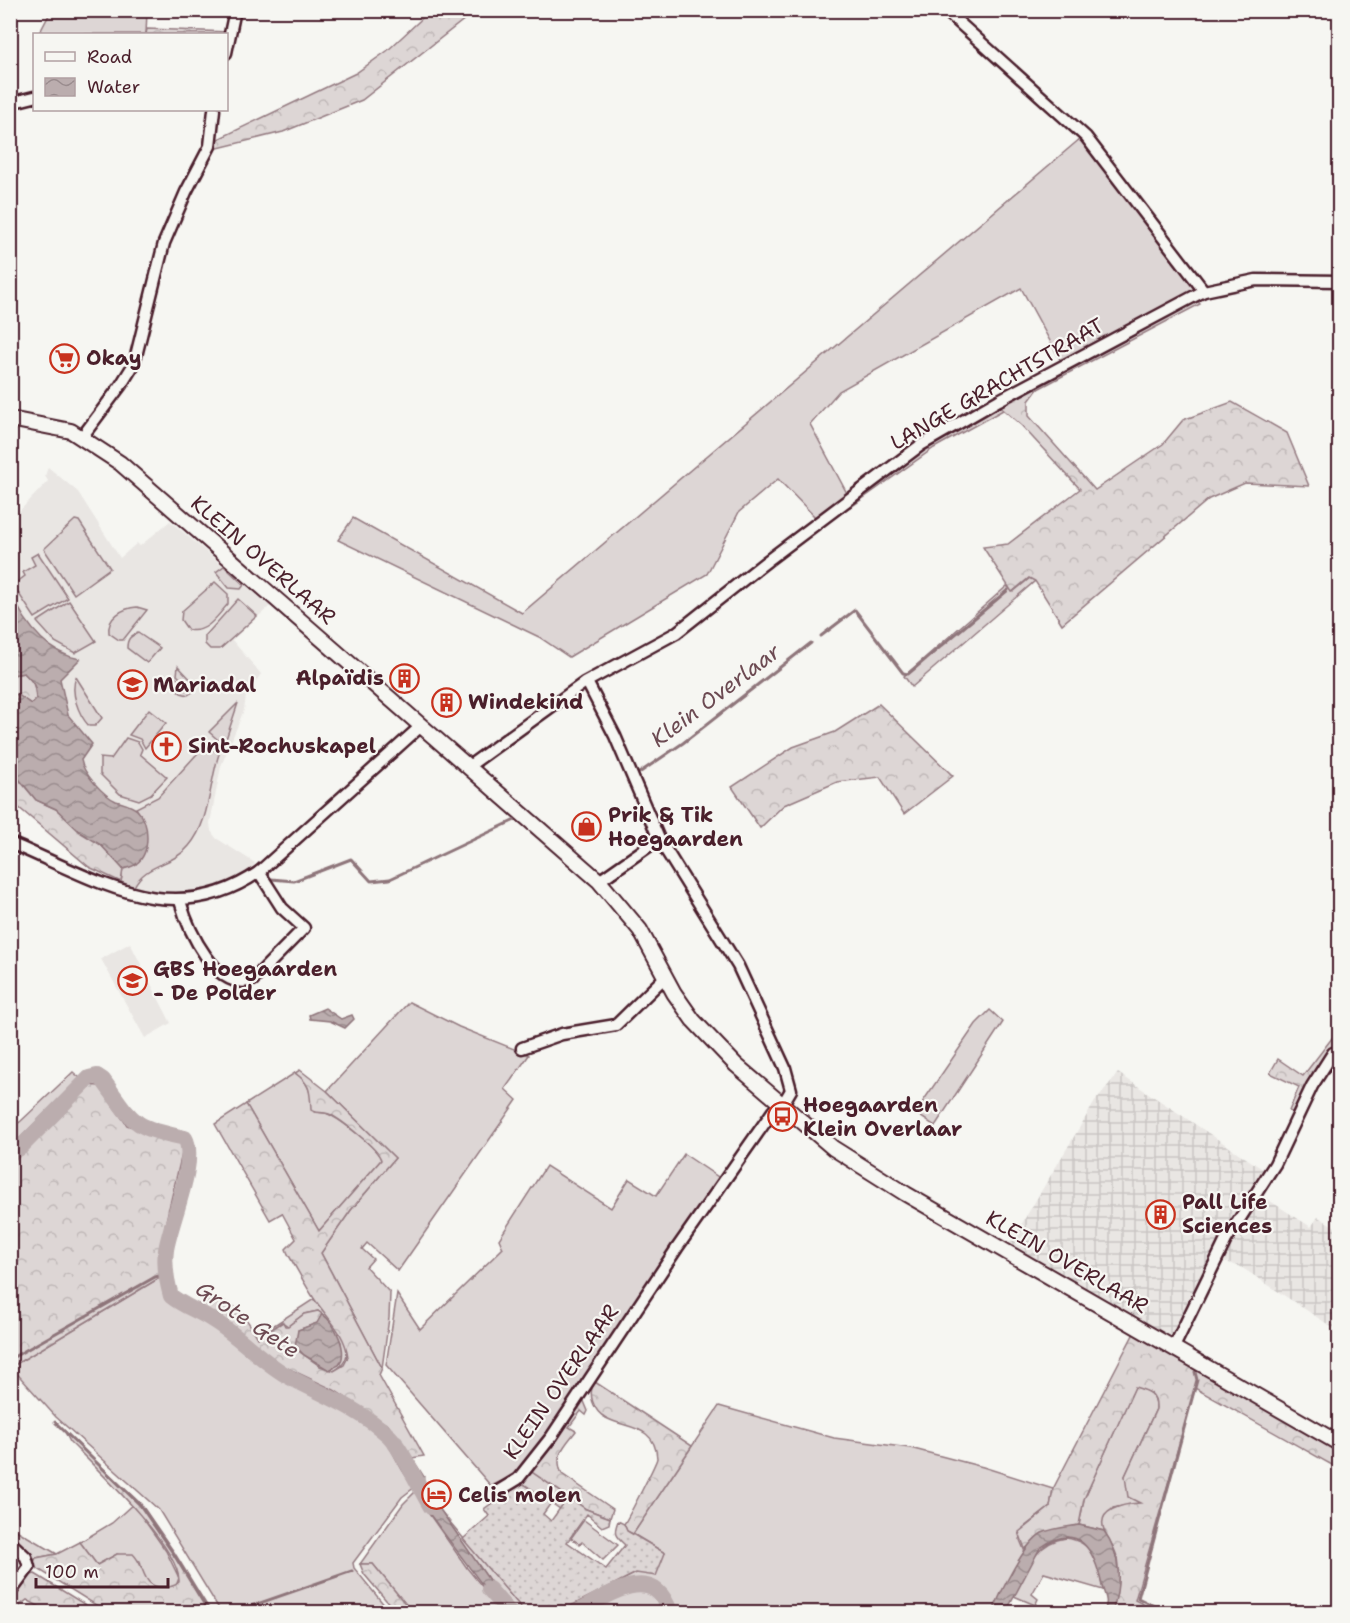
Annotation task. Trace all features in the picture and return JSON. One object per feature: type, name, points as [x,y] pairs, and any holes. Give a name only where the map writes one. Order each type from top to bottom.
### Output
[{"type":"main road","name":"KLEIN OVERLAAR","points":[[10,418],[56,427],[82,436],[150,489],[599,881],[640,930],[665,977],[693,1020],[736,1065],[782,1107],[833,1148],[869,1172],[1340,1444]]},
{"type":"street","points":[[228,43],[235,10]]},
{"type":"street","points":[[945,10],[1086,137],[1204,291]]},
{"type":"street","points":[[10,103],[33,97]]},
{"type":"street","points":[[82,436],[134,364],[164,243],[186,192],[210,146],[214,111]]},
{"type":"street","name":"LANGE GRACHTSTRAAT","points":[[469,766],[587,682],[676,633],[766,561],[921,445],[999,400],[1204,291],[1256,280],[1340,281]]},
{"type":"street","points":[[587,682],[615,736],[659,839],[724,939],[752,994],[791,1083],[789,1096],[782,1107]]},
{"type":"street","points":[[10,843],[132,894],[180,901],[219,895],[237,887],[259,872],[421,726]]},
{"type":"street","points":[[599,881],[659,839]]},
{"type":"street","points":[[180,901],[202,949],[215,968],[232,982],[244,983],[253,980],[304,928],[282,908],[259,872]]},
{"type":"street","points":[[522,1048],[572,1031],[616,1025],[665,977]]},
{"type":"street","points":[[1174,1347],[1226,1240],[1275,1164],[1312,1086],[1333,1053]]},
{"type":"street","name":"KLEIN OVERLAAR","points":[[490,1496],[518,1479],[552,1436],[677,1248],[773,1111],[782,1107]]},
{"type":"street","points":[[10,1542],[26,1557],[30,1567],[10,1593]]},
{"type":"shaded area","name":"Mariadal","points":[[48,467],[78,492],[120,558],[137,543],[140,546],[170,521],[270,606],[232,640],[261,674],[246,696],[244,710],[221,766],[210,823],[211,831],[216,838],[255,863],[249,871],[230,882],[205,890],[181,894],[137,889],[89,867],[11,801],[10,521],[48,481],[45,476]]},
{"type":"shaded area","name":"GBS Hoegaarden - De Polder","points":[[130,943],[171,1023],[145,1038],[101,959]]},
{"type":"shaded area","points":[[1118,1073],[1267,1172],[1173,1334],[1166,1335],[1009,1245],[1096,1100]]},
{"type":"shaded area","points":[[1259,1194],[1311,1227],[1318,1217],[1339,1229],[1339,1322],[1335,1329],[1241,1267],[1220,1260]]},
{"type":"green space","points":[[51,11],[147,11],[146,33],[40,33]]},
{"type":"green space","points":[[430,11],[475,11],[362,100],[283,132],[214,149],[216,140],[356,73],[387,51]]},
{"type":"green space","points":[[147,29],[229,32],[228,33],[146,33]]},
{"type":"green space","points":[[1081,138],[1196,286],[1196,291],[1062,363],[1021,288],[839,391],[810,424],[849,497],[818,520],[778,479],[739,512],[707,574],[569,657],[539,637],[338,540],[353,518],[522,613]]},
{"type":"green space","points":[[1197,300],[1200,304],[1038,389],[1035,385]]},
{"type":"green space","points":[[1035,385],[1038,389],[1029,401],[1029,416],[1095,490],[1163,444],[1183,420],[1232,402],[1287,433],[1309,486],[1245,483],[1209,499],[1062,624],[1035,581],[1029,578],[1012,592],[983,547],[1008,544],[1080,489],[1022,426],[998,405]]},
{"type":"green space","points":[[998,405],[1003,410],[934,448],[851,507],[850,503],[911,457]]},
{"type":"green space","points":[[75,520],[79,521],[110,568],[74,594],[44,549]]},
{"type":"green space","points":[[38,553],[68,598],[35,618],[13,585],[25,576],[23,572],[35,565],[31,557]]},
{"type":"green space","points":[[224,566],[244,585],[241,589],[229,588],[216,572]]},
{"type":"green space","points":[[1030,578],[1035,581],[912,687],[904,676],[1007,586],[1013,592]]},
{"type":"green space","points":[[215,582],[228,594],[228,604],[206,627],[195,631],[188,630],[181,620],[182,611]]},
{"type":"green space","points":[[238,599],[257,616],[220,649],[210,649],[205,644],[205,636]]},
{"type":"green space","points":[[69,601],[96,641],[75,653],[55,642],[37,622]]},
{"type":"green space","points":[[137,607],[147,610],[123,640],[109,633],[111,622],[117,614]]},
{"type":"green space","points":[[138,633],[160,648],[147,663],[127,648],[130,638]]},
{"type":"green space","points":[[178,666],[195,684],[194,691],[188,695],[181,693],[167,680],[175,677],[185,686],[183,690],[190,690],[190,682],[187,685],[177,675]]},
{"type":"green space","points":[[24,673],[34,683],[36,699],[31,704],[17,695],[11,697],[12,675]]},
{"type":"green space","points":[[76,677],[102,718],[95,726],[89,726],[78,709],[74,689]]},
{"type":"green space","points":[[238,703],[224,745],[209,732]]},
{"type":"green space","points":[[879,704],[953,776],[904,814],[880,777],[837,782],[784,805],[760,828],[732,787],[793,747],[835,732]]},
{"type":"green space","points":[[149,709],[166,723],[145,748],[140,739],[129,735]]},
{"type":"green space","points":[[126,738],[138,742],[142,749],[140,754],[167,777],[151,794],[139,800],[120,794],[100,774],[100,758],[111,759]]},
{"type":"green space","points":[[206,744],[219,754],[205,814],[196,836],[183,852],[145,874],[134,887],[121,882],[123,869],[136,864],[141,816],[136,808],[158,797]]},
{"type":"green space","points":[[10,769],[36,800],[56,809],[101,845],[123,869],[121,882],[89,867],[11,801]]},
{"type":"green space","points":[[409,1002],[459,1027],[529,1055],[505,1089],[517,1100],[398,1271],[367,1243],[362,1249],[373,1259],[366,1267],[390,1293],[382,1368],[321,1253],[351,1210],[395,1158],[327,1091]]},
{"type":"green space","points":[[990,1010],[1003,1022],[935,1126],[915,1113],[976,1024]]},
{"type":"green space","points":[[1339,1029],[1339,1039],[1312,1076],[1294,1113],[1289,1111],[1299,1087],[1270,1073],[1278,1059],[1303,1076]]},
{"type":"green space","points":[[300,1070],[327,1091],[395,1158],[351,1210],[321,1253],[382,1368],[379,1375],[424,1456],[412,1458],[389,1426],[334,1390],[264,1357],[235,1327],[195,1306],[217,1301],[234,1306],[247,1320],[258,1338],[283,1322],[285,1326],[288,1326],[304,1314],[318,1311],[322,1314],[318,1323],[298,1330],[300,1352],[320,1366],[334,1371],[344,1365],[348,1357],[340,1333],[315,1300],[288,1254],[286,1249],[296,1239],[282,1213],[270,1220],[215,1124],[246,1104],[319,1231],[381,1160],[367,1142],[341,1122],[329,1114],[311,1110],[309,1089],[295,1073]]},
{"type":"green space","points":[[73,1072],[80,1078],[11,1147],[11,1127],[20,1122]]},
{"type":"green space","points":[[295,1073],[307,1085],[314,1112],[326,1113],[341,1122],[367,1142],[381,1160],[319,1231],[246,1104]]},
{"type":"green space","points":[[88,1085],[99,1086],[127,1125],[184,1145],[165,1225],[161,1277],[11,1367],[11,1158],[20,1153]]},
{"type":"green space","points":[[684,1154],[721,1179],[538,1449],[515,1475],[491,1486],[386,1365],[397,1294],[420,1329],[503,1248],[499,1239],[546,1166],[611,1208],[629,1179],[656,1196]]},
{"type":"green space","points":[[161,1277],[171,1300],[186,1312],[224,1331],[268,1370],[358,1416],[378,1431],[390,1447],[409,1481],[415,1487],[402,1497],[353,1563],[354,1568],[390,1612],[221,1612],[159,1510],[56,1417],[11,1367]]},
{"type":"green space","points":[[314,1299],[336,1326],[346,1345],[347,1355],[343,1363],[334,1371],[329,1370],[334,1368],[341,1342],[326,1317],[318,1311],[304,1314],[288,1326],[282,1322],[269,1331],[268,1329]]},
{"type":"green space","points":[[1134,1333],[1339,1452],[1339,1469],[1195,1388],[1135,1600],[1149,1607],[1147,1612],[1112,1612],[1118,1585],[1118,1564],[1115,1551],[1105,1532],[1104,1518],[1112,1509],[1140,1503],[1128,1497],[1125,1476],[1156,1409],[1155,1399],[1151,1394],[1135,1387],[1084,1499],[1079,1525],[1044,1533],[1025,1549],[1019,1532],[1050,1507],[1053,1489]]},
{"type":"green space","points":[[595,1382],[692,1446],[633,1534],[627,1531],[624,1524],[656,1462],[655,1447],[645,1433],[601,1415],[593,1402],[592,1391]]},
{"type":"green space","points":[[1135,1386],[1151,1393],[1156,1404],[1156,1409],[1125,1476],[1141,1503],[1113,1508],[1103,1523],[1104,1531],[1079,1525],[1084,1499]]},
{"type":"green space","points":[[583,1399],[588,1411],[586,1415],[581,1411],[569,1427],[576,1431],[562,1451],[560,1468],[562,1474],[613,1509],[610,1518],[586,1509],[529,1470]]},
{"type":"green space","points":[[719,1406],[834,1438],[910,1448],[983,1467],[1053,1489],[1050,1507],[1023,1528],[1020,1540],[1025,1552],[993,1612],[675,1612],[660,1588],[634,1580],[569,1612],[559,1612],[636,1573],[665,1553],[633,1534]]},
{"type":"green space","points":[[65,1432],[141,1504],[211,1612],[107,1612],[33,1564],[36,1558],[57,1554],[80,1542],[97,1565],[117,1554],[133,1554],[152,1585],[170,1587],[179,1582],[176,1567],[152,1529],[116,1488],[70,1442]]},
{"type":"green space","points":[[529,1470],[568,1497],[560,1509],[521,1482]]},
{"type":"green space","points":[[521,1482],[551,1503],[543,1514],[551,1521],[568,1497],[586,1509],[610,1518],[609,1524],[602,1527],[587,1514],[567,1542],[606,1569],[625,1545],[615,1532],[618,1521],[624,1524],[627,1531],[665,1553],[656,1576],[636,1573],[559,1612],[525,1612],[463,1539],[489,1516],[484,1509]]},
{"type":"green space","points":[[418,1489],[424,1499],[422,1504],[467,1568],[503,1612],[412,1612],[373,1564],[360,1564],[403,1504]]},
{"type":"green space","points":[[133,1504],[166,1551],[179,1578],[176,1586],[160,1588],[150,1585],[144,1576],[140,1561],[117,1554],[97,1565],[80,1542],[112,1523]]},
{"type":"green space","points":[[439,1509],[525,1612],[514,1612],[505,1603]]},
{"type":"green space","points":[[584,1520],[618,1545],[603,1560],[582,1542],[580,1544],[571,1538]]},
{"type":"green space","points":[[11,1527],[57,1554],[36,1558],[33,1564],[24,1547],[11,1537]]},
{"type":"green space","points":[[1066,1538],[1076,1540],[1089,1549],[1097,1563],[1103,1590],[1044,1573],[1032,1594],[1038,1599],[1035,1605],[1014,1596],[1028,1567],[1039,1551],[1046,1545]]},
{"type":"green space","points":[[360,1564],[373,1564],[412,1612],[396,1612],[364,1574]]},
{"type":"green space","points":[[35,1574],[97,1612],[49,1612],[27,1600],[11,1612],[11,1596],[31,1575]]},
{"type":"green space","points":[[634,1587],[654,1594],[666,1612],[586,1612]]},
{"type":"water","points":[[10,591],[29,625],[46,643],[68,656],[80,659],[60,679],[68,715],[92,744],[81,760],[90,777],[111,798],[135,808],[141,815],[146,829],[146,845],[141,859],[133,866],[123,869],[101,845],[81,833],[56,809],[36,800],[11,769],[11,697],[17,694],[31,704],[36,699],[36,691],[24,673],[12,675],[13,689],[11,690]]},
{"type":"water","points":[[325,1008],[341,1019],[352,1015],[354,1019],[345,1028],[330,1021],[310,1019],[309,1015]]},
{"type":"water","points":[[322,1314],[336,1330],[342,1352],[339,1365],[329,1370],[304,1355],[295,1346],[298,1330],[317,1323]]},
{"type":"water","points":[[402,1442],[424,1477],[415,1487],[392,1447]]},
{"type":"water","points":[[423,1485],[505,1603],[501,1610],[422,1504],[424,1499],[418,1489]]},
{"type":"water","points":[[1079,1525],[1104,1531],[1114,1550],[1118,1581],[1112,1612],[1104,1612],[1106,1599],[1090,1551],[1075,1538],[1065,1537],[1040,1548],[1006,1612],[993,1612],[1013,1569],[1035,1538],[1051,1530]]},
{"type":"waterway","points":[[821,636],[855,610],[903,673],[908,674],[1008,590]]},
{"type":"waterway","name":"Klein Overlaar","points":[[639,773],[683,743],[811,643]]},
{"type":"waterway","name":"Klein Overlaar","points":[[271,879],[294,881],[351,859],[371,881],[390,879],[515,820]]},
{"type":"waterway","name":"Grote Gete","points":[[10,1154],[20,1148],[89,1078],[97,1076],[103,1080],[121,1106],[135,1121],[154,1130],[185,1138],[188,1148],[186,1176],[165,1256],[171,1296],[222,1326],[280,1372],[342,1404],[378,1426],[400,1450],[431,1507]]},
{"type":"waterway","points":[[10,1359],[155,1277],[167,1274]]},
{"type":"waterway","points":[[1166,1612],[1138,1598],[1197,1380],[1195,1372]]},
{"type":"waterway","points":[[55,1422],[140,1505],[209,1612]]},
{"type":"waterway","points":[[234,1612],[352,1571]]},
{"type":"waterway","name":"Grote Gete","points":[[577,1612],[615,1592],[641,1585],[653,1588],[662,1597],[670,1612]]},
{"type":"waterway","name":"Grote Gete","points":[[489,1589],[509,1612]]},
{"type":"place","name":"Okay","points":[[65,358]]},
{"type":"place","name":"Alpaïdis","points":[[405,678]]},
{"type":"place","name":"Mariadal","points":[[132,685]]},
{"type":"place","name":"Windekind","points":[[447,702]]},
{"type":"place","name":"Sint-Rochuskapel","points":[[167,746]]},
{"type":"place","name":"Prik & Tik Hoegaarden","points":[[587,827]]},
{"type":"place","name":"GBS Hoegaarden - De Polder","points":[[132,981]]},
{"type":"place","name":"Hoegaarden Klein Overlaar","points":[[782,1117]]},
{"type":"place","name":"Pall Life Sciences","points":[[1161,1214]]},
{"type":"place","name":"Celis molen","points":[[437,1495]]}]
